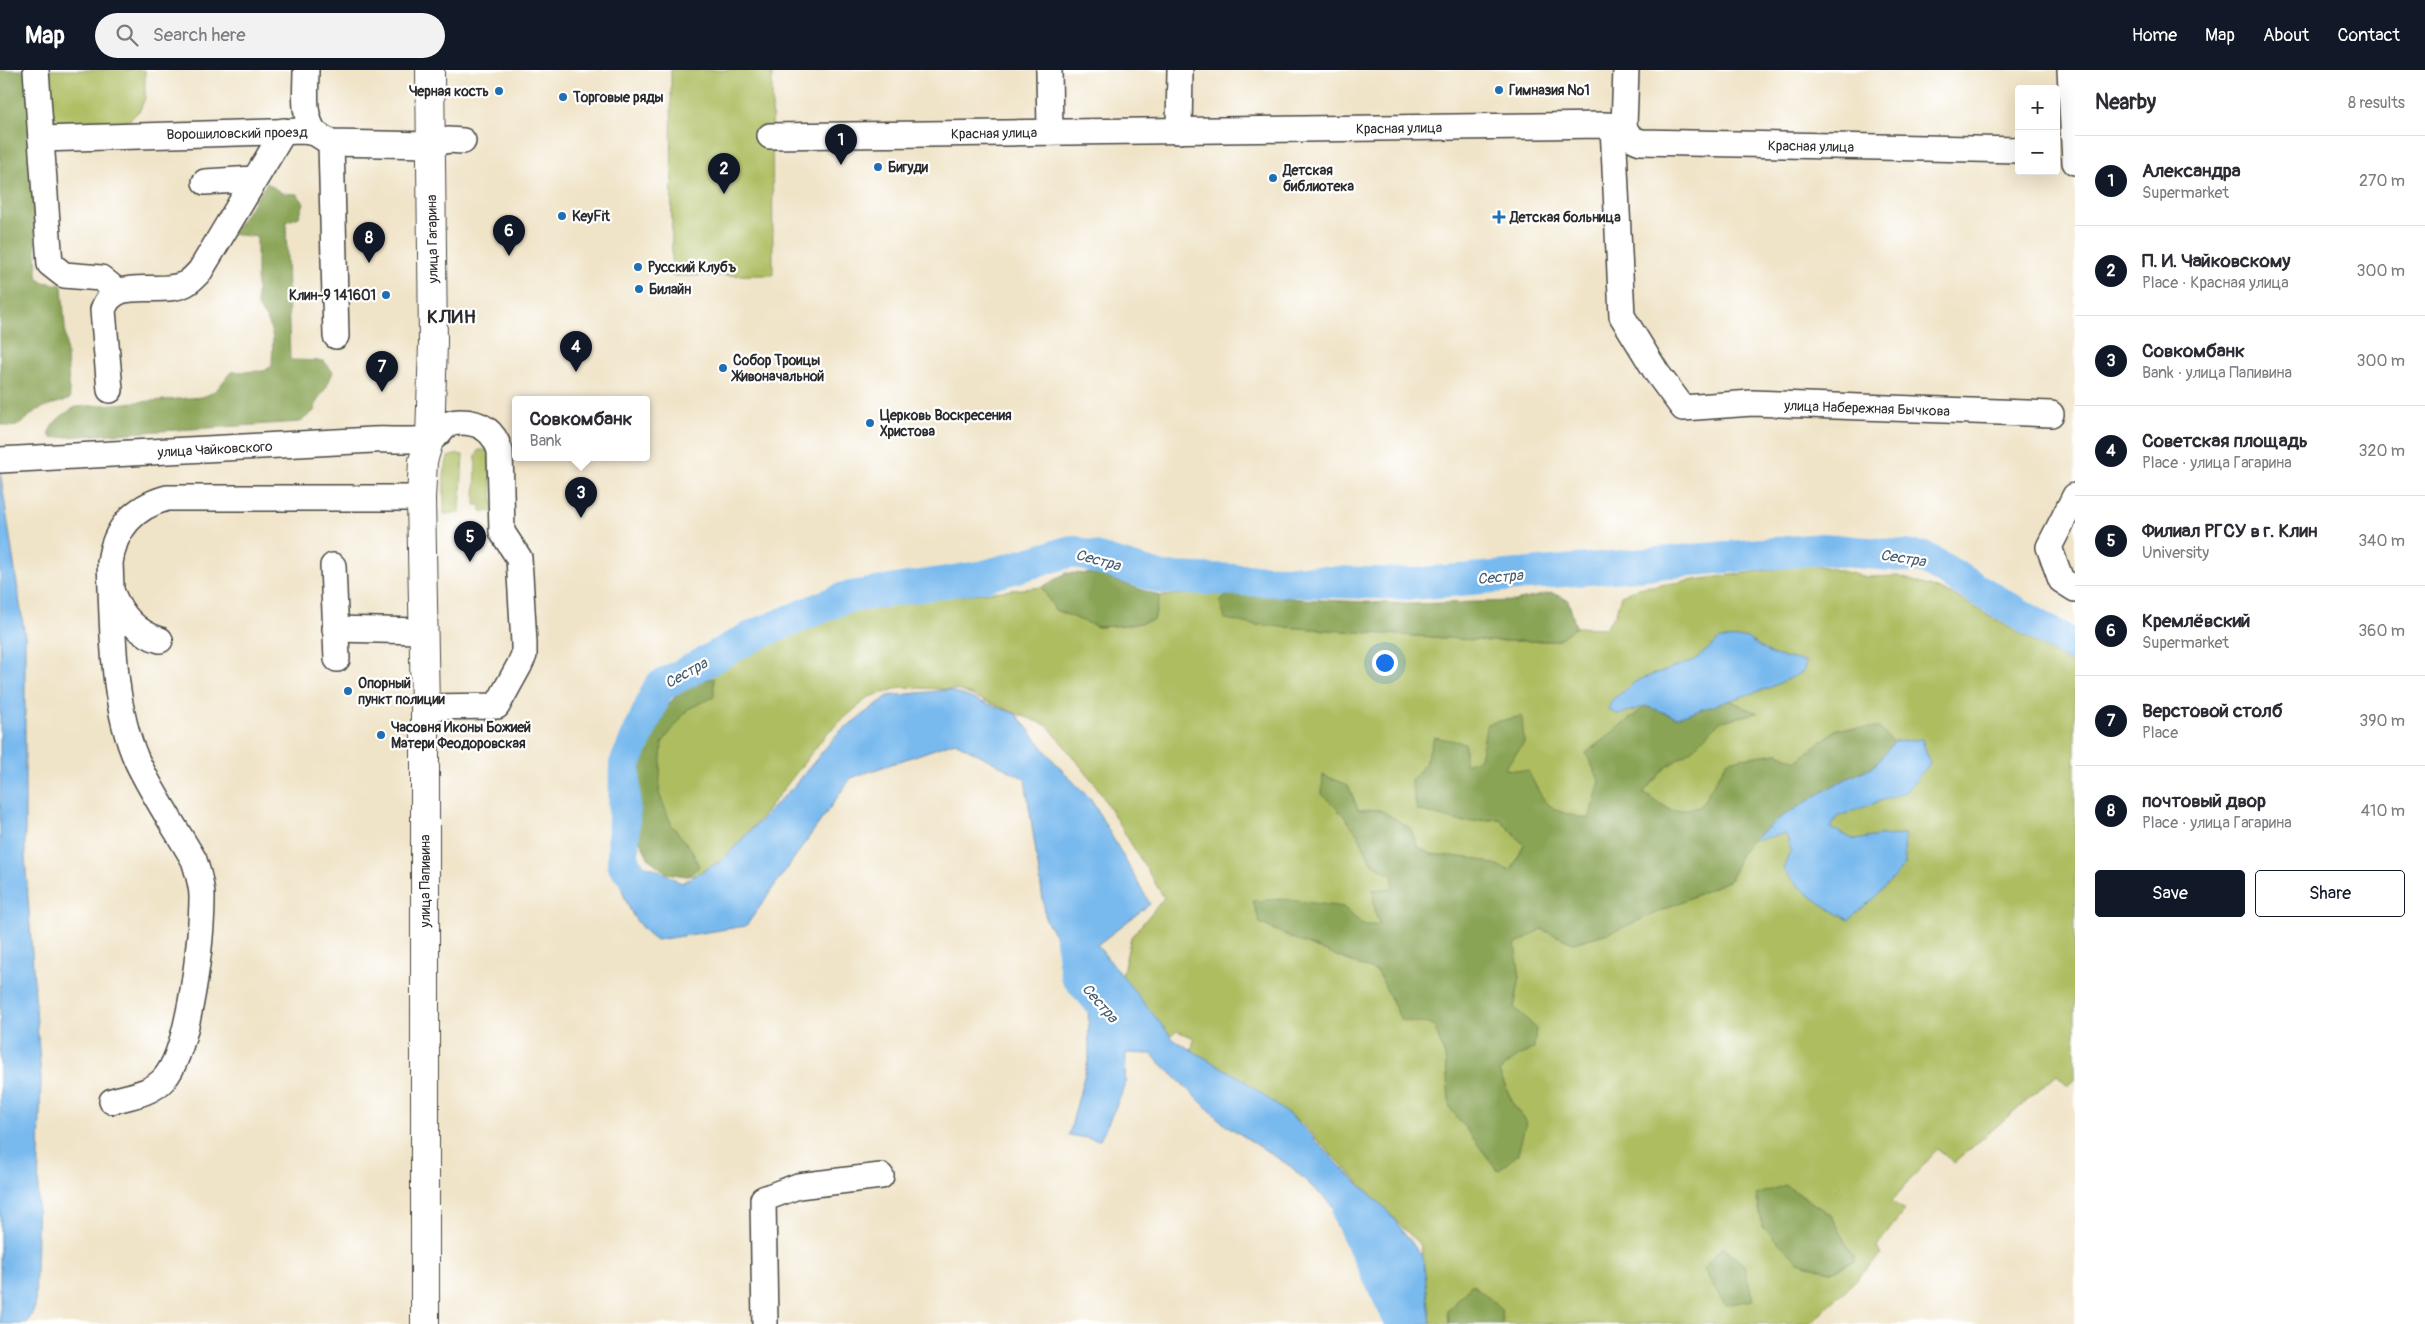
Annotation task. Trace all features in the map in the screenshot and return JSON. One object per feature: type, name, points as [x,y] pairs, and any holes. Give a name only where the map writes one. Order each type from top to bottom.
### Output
[{"type":"highway","name":"улица Гагарина","points":[[430,70],[433,343],[430,438]]},
{"type":"highway","name":"улица Папивина","points":[[425,1324],[426,707],[422,631],[421,498],[423,461],[430,438]]},
{"type":"street","points":[[36,70],[50,264],[64,275],[101,278],[117,291]]},
{"type":"street","points":[[306,70],[309,124],[323,138],[336,336]]},
{"type":"street","points":[[1049,70],[1050,132]]},
{"type":"street","points":[[1179,131],[1180,70]]},
{"type":"street","points":[[1618,126],[1626,70]]},
{"type":"street","points":[[2070,70],[2070,154]]},
{"type":"street","name":"Красная улица","points":[[770,136],[1618,126],[1633,140],[1641,142],[2015,150]]},
{"type":"street","name":"улица Набережная Бычкова","points":[[1618,126],[1622,316],[1657,373],[1683,408],[1752,403],[2051,414]]},
{"type":"street","points":[[110,390],[103,310],[106,301],[117,291],[178,286],[193,278],[200,271],[284,131]]},
{"type":"street","name":"Ворошиловский проезд","points":[[41,139],[284,131],[323,138],[431,145],[448,140],[463,141]]},
{"type":"street","points":[[204,182],[254,179]]},
{"type":"street","points":[[426,707],[497,706],[524,655],[519,558],[502,532],[500,451],[496,440],[484,427],[465,422],[454,422],[445,426],[442,432],[430,438]]},
{"type":"street","name":"улица Чайковского","points":[[0,460],[430,438]]},
{"type":"street","points":[[2075,496],[2049,547],[2061,580],[2075,588]]},
{"type":"street","points":[[112,1101],[153,1089],[165,1078],[174,1064],[190,1010],[199,946],[202,896],[200,878],[194,860],[140,767],[130,740],[116,673],[111,592],[110,563],[112,549],[118,535],[131,516],[152,502],[184,497],[421,498]]},
{"type":"street","points":[[333,566],[336,658]]},
{"type":"street","points":[[111,592],[117,605],[132,623],[151,638],[160,640]]},
{"type":"street","points":[[335,629],[422,631]]},
{"type":"street","points":[[765,1324],[763,1199],[798,1186],[881,1176]]},
{"type":"green space","points":[[0,70],[28,70],[37,273],[38,279],[43,282],[62,285],[70,399],[35,412],[16,426],[0,424]]},
{"type":"green space","points":[[42,70],[145,70],[145,98],[140,110],[130,120],[118,124],[67,128],[53,123],[45,114]]},
{"type":"green space","points":[[671,70],[772,70],[773,275],[672,276]]},
{"type":"green space","points":[[267,183],[282,193],[297,194],[304,203],[299,217],[286,222],[290,360],[324,361],[333,372],[326,388],[318,399],[314,411],[300,422],[51,438],[49,433],[56,421],[76,407],[202,397],[216,390],[231,372],[264,371],[272,366],[273,338],[269,323],[257,305],[257,237],[232,234]]},
{"type":"green space","points":[[479,450],[488,450],[494,512],[481,511],[481,505],[475,505],[476,455]]},
{"type":"green space","points":[[457,454],[463,455],[460,513],[444,514],[444,474],[448,457]]},
{"type":"green space","points":[[1811,564],[1867,577],[1898,576],[1952,594],[2075,666],[2075,1079],[2067,1086],[2057,1074],[1954,1163],[1937,1149],[1892,1201],[1904,1211],[1877,1246],[1882,1255],[1810,1324],[1502,1324],[1501,1308],[1448,1311],[1449,1324],[1431,1324],[1421,1246],[1300,1122],[1243,1083],[1191,1054],[1194,1038],[1177,1031],[1162,1043],[1120,984],[1131,937],[1164,898],[1095,784],[1048,726],[958,690],[902,687],[869,697],[828,732],[761,818],[724,859],[704,874],[687,876],[667,873],[649,859],[635,830],[638,780],[647,742],[665,709],[687,683],[709,668],[789,630],[856,606],[1042,587],[1055,610],[1098,627],[1130,625],[1154,620],[1160,596],[1232,591],[1220,602],[1255,625],[1489,641],[1556,641],[1576,627],[1605,628],[1616,613],[1621,595],[1638,588]],"holes":[[[1729,700],[1756,713],[1721,721],[1693,749],[1665,768],[1642,793],[1672,811],[1700,808],[1728,760],[1778,753],[1797,762],[1837,729],[1741,853],[1730,880],[1614,931],[1573,943],[1541,929],[1514,945],[1520,977],[1514,1008],[1534,1048],[1514,1059],[1499,1072],[1515,1108],[1526,1121],[1450,1108],[1445,1056],[1434,1025],[1389,993],[1378,972],[1301,942],[1260,923],[1253,901],[1343,907],[1363,925],[1380,926],[1373,890],[1394,888],[1393,876],[1371,862],[1358,834],[1343,815],[1348,785],[1358,810],[1380,810],[1410,828],[1418,847],[1431,855],[1478,859],[1511,871],[1524,845],[1500,819],[1462,822],[1411,781],[1425,764],[1434,737],[1465,764],[1480,759],[1503,769],[1528,771],[1539,793],[1550,806],[1556,810],[1589,819],[1600,782],[1586,753],[1646,707],[1677,717]],[[1785,1186],[1831,1215],[1855,1261]]]},
{"type":"green space","points":[[1066,573],[1096,574],[1160,596],[1154,620],[1130,625],[1098,627],[1055,610],[1042,587]]},
{"type":"green space","points":[[1232,591],[1299,599],[1408,604],[1515,601],[1552,593],[1568,600],[1576,627],[1556,641],[1489,641],[1255,625],[1225,619],[1220,602]]},
{"type":"green space","points":[[714,678],[714,697],[688,709],[662,743],[659,793],[672,826],[692,850],[699,867],[687,876],[667,873],[649,859],[635,830],[638,780],[647,742],[665,709],[687,683]]},
{"type":"green space","points":[[1729,700],[1757,713],[1721,721],[1693,749],[1665,768],[1643,793],[1672,811],[1700,807],[1728,760],[1778,753],[1797,761],[1837,729],[1879,728],[1894,742],[1874,766],[1836,784],[1780,818],[1752,840],[1741,853],[1730,880],[1615,931],[1573,943],[1541,929],[1515,945],[1520,977],[1514,1007],[1536,1028],[1534,1048],[1514,1059],[1499,1072],[1515,1108],[1526,1121],[1518,1154],[1498,1171],[1450,1108],[1445,1056],[1434,1025],[1401,1020],[1378,972],[1301,942],[1260,923],[1253,901],[1282,899],[1343,907],[1363,925],[1380,925],[1375,913],[1373,890],[1393,888],[1393,876],[1371,862],[1358,834],[1343,815],[1322,794],[1323,775],[1348,785],[1358,810],[1380,810],[1410,828],[1418,847],[1431,854],[1478,859],[1511,871],[1524,845],[1500,819],[1462,822],[1417,810],[1411,781],[1425,764],[1434,737],[1465,743],[1465,764],[1480,759],[1487,724],[1522,716],[1524,743],[1504,769],[1528,771],[1539,793],[1550,806],[1565,813],[1589,819],[1600,782],[1586,753],[1646,706],[1677,717]]},
{"type":"green space","points":[[1785,1185],[1831,1215],[1856,1261],[1829,1272],[1798,1262],[1763,1227],[1756,1195]]},
{"type":"green space","points":[[1723,1246],[1744,1265],[1753,1300],[1725,1305],[1703,1268]]},
{"type":"green space","points":[[1472,1284],[1501,1308],[1502,1324],[1449,1324],[1448,1311]]},
{"type":"water","points":[[0,471],[25,637],[25,856],[41,1078],[35,1307],[27,1324],[0,1324]]},
{"type":"water","points":[[1747,638],[1770,654],[1806,662],[1803,672],[1769,688],[1677,717],[1646,706],[1618,715],[1608,709],[1612,700],[1638,680],[1695,660],[1720,639]]},
{"type":"water","points":[[948,690],[1016,714],[1057,765],[1092,801],[1150,904],[1097,945],[1174,1040],[1242,1079],[1295,1119],[1343,1169],[1385,1208],[1423,1257],[1431,1324],[1400,1324],[1397,1303],[1368,1254],[1337,1210],[1290,1166],[1223,1123],[1151,1054],[1126,1053],[1125,1087],[1100,1140],[1069,1135],[1089,1057],[1088,989],[1046,920],[1025,779],[955,742],[851,778],[746,926],[656,940],[638,923],[626,902],[621,886],[627,875],[634,869],[648,866],[681,883],[721,861],[795,785],[838,733],[888,696]]},
{"type":"water","points":[[1922,739],[1930,764],[1905,792],[1837,817],[1831,828],[1855,840],[1878,836],[1904,835],[1905,865],[1876,896],[1849,920],[1813,898],[1797,885],[1783,869],[1791,850],[1786,834],[1752,840],[1780,818],[1836,784],[1874,766],[1894,742]]},
{"type":"waterway","name":"Сестра","points":[[657,907],[623,863],[625,764],[659,687],[753,636],[844,598],[985,576],[1072,551],[1163,578],[1412,584],[1822,549],[1925,558],[2075,647]]},
{"type":"waterway","name":"Сестра","points":[[1069,923],[1076,975],[1118,1023]]},
{"type":"waterway","name":"Сестра","points":[[1348,1214],[1402,1324]]},
{"type":"place","name":"Гимназия №1","points":[[1499,90]]},
{"type":"place","name":"Черная кость","points":[[499,91]]},
{"type":"place","name":"Tорговые ряды","points":[[563,97]]},
{"type":"place","name":"Александра","points":[[841,165]]},
{"type":"place","name":"Бигуди","points":[[878,167]]},
{"type":"place","name":"Детская библиотека","points":[[1273,178]]},
{"type":"place","name":"П. И. Чайковскому","points":[[724,194]]},
{"type":"place","name":"KeyFit","points":[[562,216]]},
{"type":"place","name":"Детская больница","points":[[1499,217]]},
{"type":"place","name":"Кремлёвский","points":[[509,256]]},
{"type":"place","name":"почтовый двор","points":[[369,263]]},
{"type":"place","name":"Русский Клубъ","points":[[638,267]]},
{"type":"place","name":"Билайн","points":[[639,289]]},
{"type":"place","name":"Клин-9 141601","points":[[386,295]]},
{"type":"place","name":"Собор Троицы Живоначальной","points":[[723,368]]},
{"type":"place","name":"Советская площадь","points":[[576,372]]},
{"type":"place","name":"Верстовой столб","points":[[382,392]]},
{"type":"place","name":"Церковь Воскресения Христова","points":[[870,423]]},
{"type":"place","name":"Совкомбанк","points":[[581,518]]},
{"type":"place","name":"Филиал РГСУ в г. Клин","points":[[470,562]]},
{"type":"place","name":"Опорный пункт полиции","points":[[348,691]]},
{"type":"place","name":"Часовня Иконы Божией Матери Феодоровская","points":[[381,735]]},
{"type":"district","name":"КЛИН","points":[[452,316]]}]
